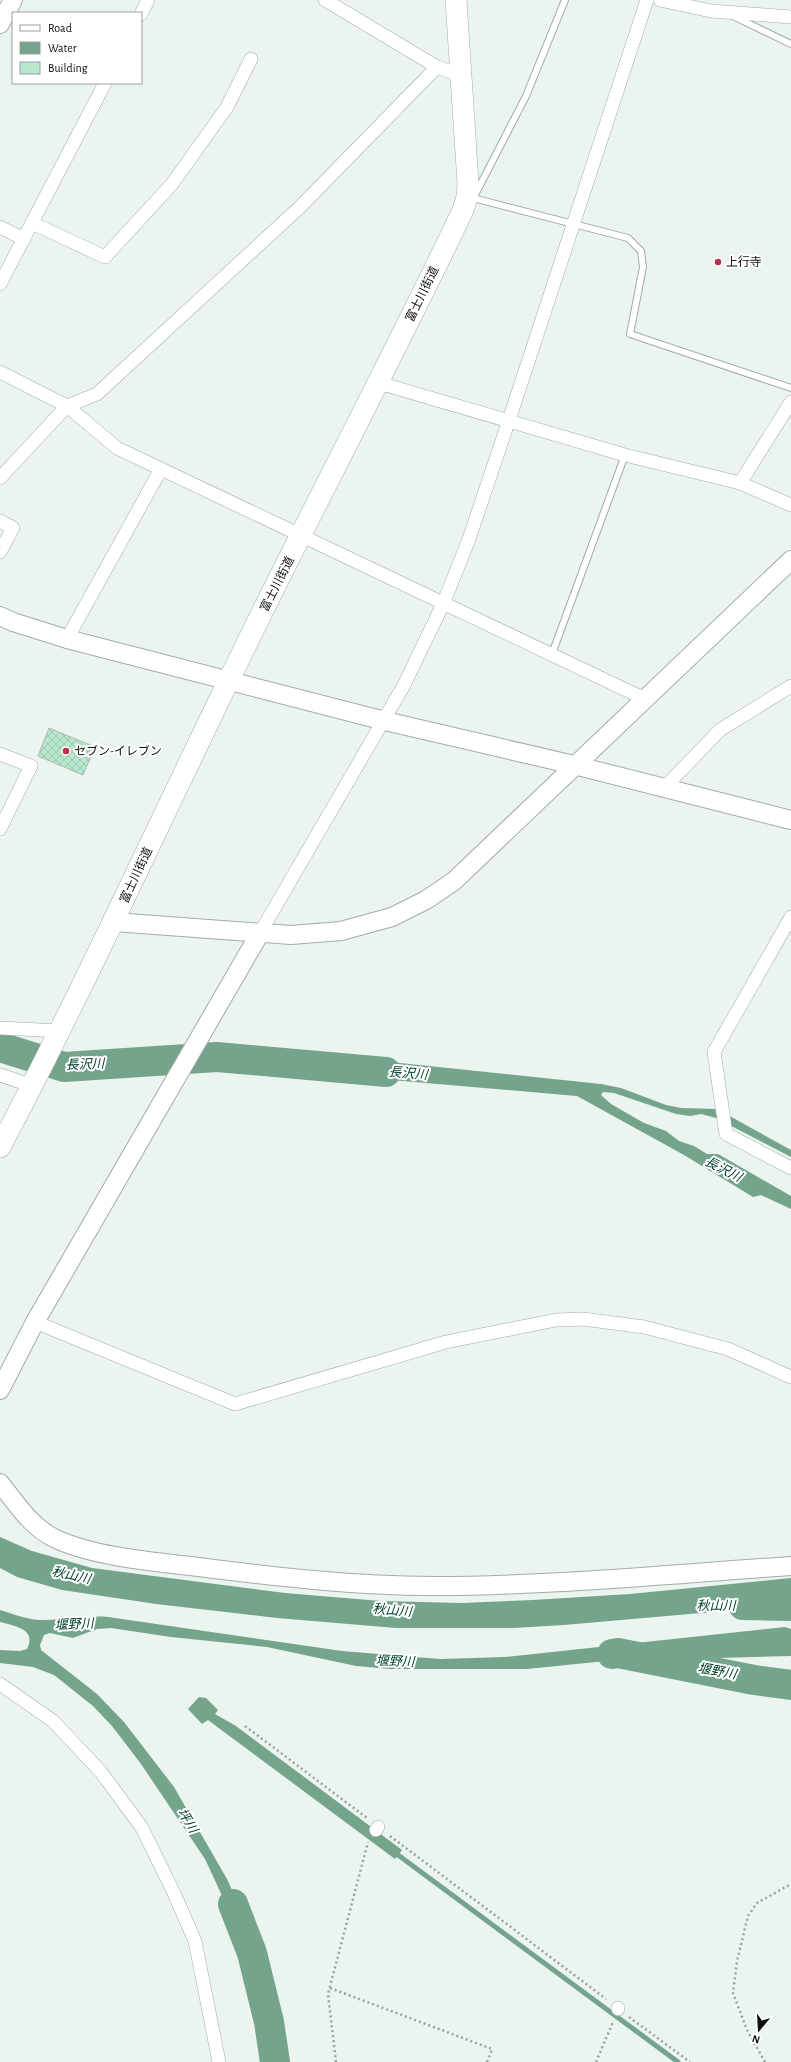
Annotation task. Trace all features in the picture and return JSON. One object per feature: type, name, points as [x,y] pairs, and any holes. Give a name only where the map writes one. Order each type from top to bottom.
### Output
[{"type":"main road","name":"富士川街道","points":[[0,1148],[60,1032],[229,680],[379,383],[470,198],[460,75],[456,0]]},
{"type":"street","points":[[0,24],[13,0]]},
{"type":"street","points":[[142,12],[148,0]]},
{"type":"street","points":[[325,0],[437,67],[460,75]]},
{"type":"street","points":[[0,1390],[35,1322],[200,1035],[385,721],[444,602],[469,539],[647,0]]},
{"type":"street","points":[[660,0],[711,11],[791,17]]},
{"type":"street","points":[[32,222],[105,257],[172,184],[227,107],[251,59]]},
{"type":"street","points":[[0,478],[67,406],[97,394],[300,207],[437,67]]},
{"type":"street","points":[[0,284],[104,84]]},
{"type":"street","points":[[0,227],[24,239]]},
{"type":"street","points":[[0,372],[67,406],[117,448],[301,536],[444,602],[645,699]]},
{"type":"street","points":[[379,383],[625,455],[740,483],[791,505]]},
{"type":"street","points":[[740,483],[791,402]]},
{"type":"street","points":[[67,639],[161,469]]},
{"type":"street","points":[[0,521],[13,528],[0,552]]},
{"type":"street","points":[[114,922],[291,935],[341,931],[392,918],[426,900],[454,881],[574,765],[791,560]]},
{"type":"street","points":[[0,616],[13,622],[67,639],[385,721],[574,765],[791,820]]},
{"type":"street","points":[[664,788],[720,730],[791,686]]},
{"type":"street","points":[[0,754],[31,766],[0,829]]},
{"type":"street","points":[[791,917],[714,1052],[726,1134],[791,1168]]},
{"type":"street","points":[[0,1028],[60,1032]]},
{"type":"street","points":[[0,1075],[33,1085]]},
{"type":"street","points":[[35,1322],[235,1404],[446,1342],[556,1320],[576,1319],[644,1327],[721,1347],[791,1377]]},
{"type":"street","points":[[0,1483],[32,1523],[53,1538],[77,1548],[144,1560],[233,1571],[350,1583],[432,1586],[538,1584],[791,1566]]},
{"type":"street","points":[[0,1684],[53,1721],[100,1772],[142,1828],[173,1890],[195,1941],[219,2062]]},
{"type":"lane","points":[[565,0],[526,96],[470,198],[628,238],[641,251],[643,267],[630,334],[791,388]]},
{"type":"lane","points":[[728,13],[791,44]]},
{"type":"lane","points":[[552,654],[625,455]]},
{"type":"path","points":[[244,1726],[377,1829],[690,2062]]},
{"type":"path","points":[[336,2062],[328,1994],[368,1841]]},
{"type":"path","points":[[765,2062],[747,2030],[733,1993],[737,1961],[748,1916],[757,1903],[791,1884]]},
{"type":"path","points":[[330,1987],[492,2049],[487,2062]]},
{"type":"path","points":[[596,2062],[612,2022]]},
{"type":"water","points":[[343,1057],[601,1084],[621,1088],[666,1105],[681,1108],[717,1109],[791,1150],[791,1157],[716,1118],[701,1114],[690,1116],[676,1114],[614,1093],[603,1092],[601,1095],[611,1104],[644,1123],[666,1131],[679,1141],[694,1146],[707,1154],[718,1154],[791,1196],[791,1209],[761,1195],[753,1197],[684,1155],[577,1096],[345,1076]]},
{"type":"water","points":[[0,1537],[32,1551],[92,1568],[285,1593],[381,1601],[462,1603],[630,1594],[791,1578],[791,1605],[564,1625],[513,1628],[396,1628],[277,1618],[156,1604],[62,1590],[17,1577],[0,1568]]},
{"type":"water","points":[[0,1610],[39,1620],[108,1617],[342,1651],[440,1659],[505,1657],[785,1627],[791,1629],[791,1656],[606,1661],[527,1669],[390,1669],[356,1666],[267,1647],[171,1637],[111,1628],[97,1629],[73,1638],[50,1633],[44,1635],[40,1645],[41,1650],[97,1694],[124,1722],[174,1787],[227,1879],[256,1943],[244,1943],[205,1859],[141,1764],[112,1726],[93,1706],[54,1675],[33,1667],[0,1663],[0,1650],[20,1651],[27,1649],[29,1637],[27,1633],[18,1627],[0,1622]]},
{"type":"water","points":[[199,1697],[206,1698],[218,1710],[215,1714],[236,1726],[402,1850],[395,1859],[208,1720],[202,1724],[188,1709]]},
{"type":"building","points":[[49,728],[95,747],[83,775],[38,756]]},
{"type":"waterway","name":"長沢川","points":[[0,1047],[64,1067],[217,1057],[386,1072]]},
{"type":"waterway","name":"秋山川","points":[[743,1605],[791,1606]]},
{"type":"waterway","name":"堰野川","points":[[612,1654],[618,1653],[754,1680],[791,1685]]},
{"type":"waterway","points":[[394,1852],[678,2062]]},
{"type":"waterway","name":"坪川","points":[[233,1904],[252,1953],[269,2022],[275,2062]]},
{"type":"place","name":"上行寺","points":[[718,262]]},
{"type":"place","name":"セブン-イレブン","points":[[66,751]]}]
